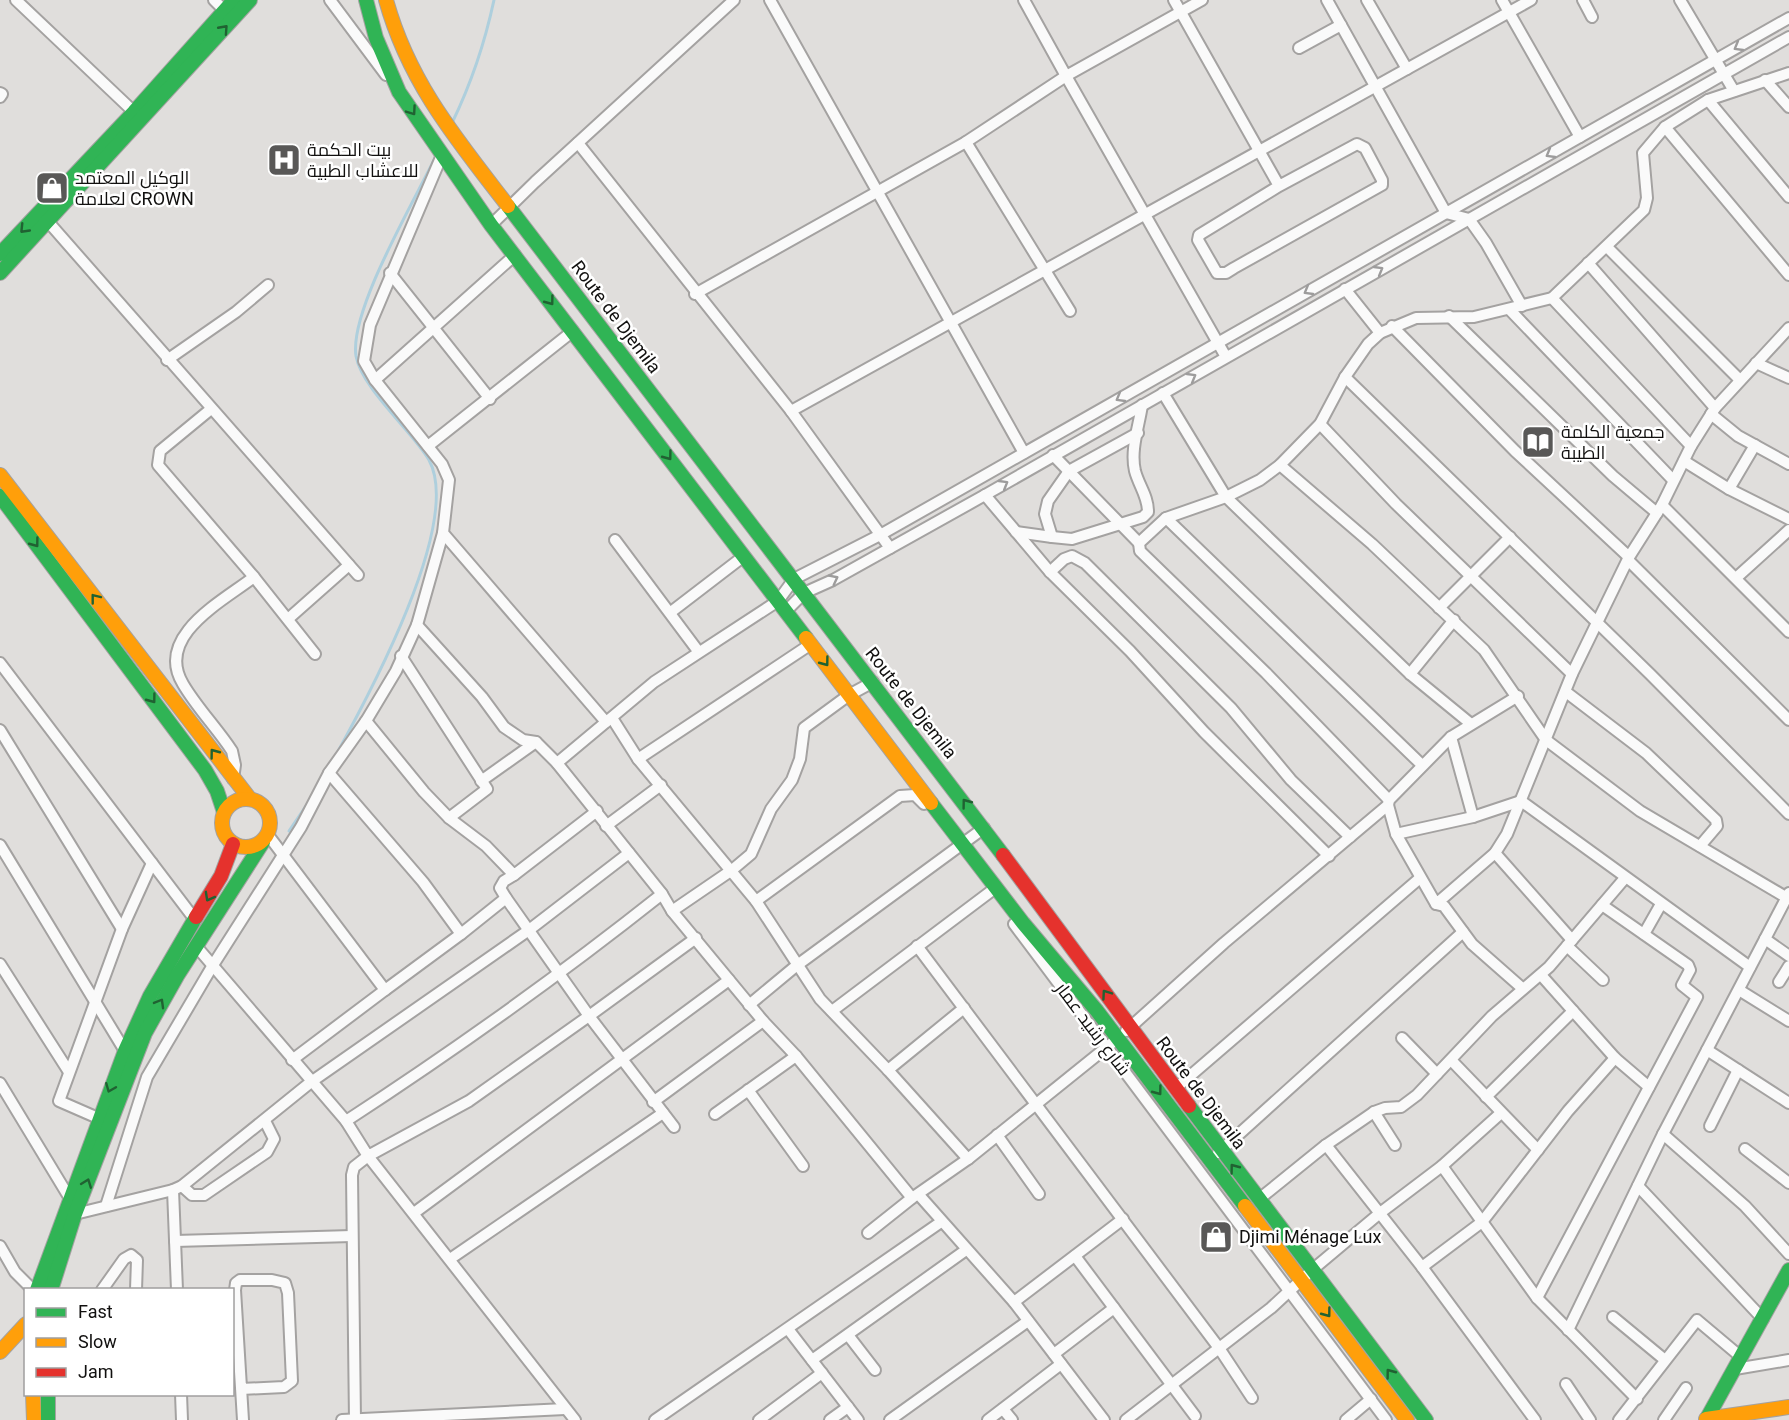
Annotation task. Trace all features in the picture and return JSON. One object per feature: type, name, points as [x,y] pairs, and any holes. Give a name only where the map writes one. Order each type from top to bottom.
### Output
[{"type":"main road","points":[[3,246],[44,217],[250,0]]},
{"type":"main road","points":[[366,0],[376,38],[399,92],[491,225],[849,694],[960,846],[1111,1043],[1210,1160],[1407,1420]]},
{"type":"main road","name":"Route de Djemila","points":[[386,0],[399,46],[420,89],[984,828],[1258,1200],[1426,1420]]},
{"type":"main road","points":[[0,273],[44,217],[229,5]]},
{"type":"main road","points":[[0,475],[234,779],[250,799],[263,805],[268,812],[271,828],[152,1017],[98,1118],[69,1197],[49,1280]]},
{"type":"main road","points":[[0,496],[205,770],[218,791],[224,812],[222,830],[233,844],[250,848],[265,838]]},
{"type":"main road","points":[[224,812],[239,800],[250,799]]},
{"type":"main road","points":[[49,1280],[75,1214],[124,1068],[125,1051],[150,996],[196,921],[225,867],[233,844]]},
{"type":"main road","points":[[1706,1419],[1789,1270]]},
{"type":"main road","points":[[0,1352],[24,1326]]},
{"type":"main road","points":[[33,1396],[34,1420]]},
{"type":"main road","points":[[48,1396],[48,1420]]},
{"type":"main road","points":[[1706,1419],[1789,1407]]},
{"type":"street","points":[[16,0],[134,112]]},
{"type":"street","points":[[213,0],[229,5]]},
{"type":"street","points":[[330,0],[399,92]]},
{"type":"street","points":[[491,225],[734,0]]},
{"type":"street","points":[[770,0],[1024,453]]},
{"type":"street","points":[[1024,0],[1226,357]]},
{"type":"street","points":[[1174,0],[1279,186]]},
{"type":"street","points":[[695,294],[966,142],[1066,76],[1202,0]]},
{"type":"street","points":[[1327,0],[1446,213],[1468,219],[1486,243],[1522,306]]},
{"type":"street","points":[[1367,0],[1407,69]]},
{"type":"street","points":[[1502,0],[1580,137]]},
{"type":"street","points":[[791,411],[1530,0]]},
{"type":"street","points":[[1583,0],[1592,17]]},
{"type":"street","points":[[1680,0],[1734,91]]},
{"type":"street","points":[[782,606],[794,579],[880,535],[1789,18]]},
{"type":"street","points":[[1299,48],[1341,25]]},
{"type":"street","points":[[557,763],[654,682],[698,651],[804,593],[833,580],[985,495],[1789,37]]},
{"type":"street","points":[[1139,543],[1166,518],[1226,497],[1260,480],[1280,465],[1320,424],[1345,377],[1368,344],[1380,333],[1392,326],[1416,318],[1474,317],[1552,298],[1644,210],[1647,198],[1643,153],[1665,128],[1708,100],[1789,73]]},
{"type":"street","points":[[1766,80],[1789,107]]},
{"type":"street","points":[[1708,100],[1789,197]]},
{"type":"street","points":[[1665,128],[1789,275]]},
{"type":"street","points":[[966,142],[1043,271],[1070,311]]},
{"type":"street","points":[[578,143],[695,294],[791,411],[890,548]]},
{"type":"street","points":[[1357,144],[1365,148],[1382,180],[1382,185],[1226,273],[1218,273],[1198,240],[1199,235],[1279,186],[1357,144]]},
{"type":"street","points":[[106,1206],[147,1077],[213,965],[281,855],[301,827],[329,773],[366,721],[396,671],[400,656],[417,625],[443,533],[449,480],[442,464],[375,380],[364,361],[369,325],[442,155]]},
{"type":"street","points":[[44,217],[167,360],[358,575]]},
{"type":"street","points":[[1607,247],[1740,380]]},
{"type":"street","points":[[375,380],[515,255]]},
{"type":"street","points":[[1588,263],[1713,411],[1755,445],[1789,464]]},
{"type":"street","points":[[390,273],[490,399]]},
{"type":"street","points":[[167,360],[228,318],[268,285]]},
{"type":"street","points":[[1345,289],[1380,333]]},
{"type":"street","points":[[1552,298],[1691,446]]},
{"type":"street","points":[[1509,309],[1673,480]]},
{"type":"street","points":[[1449,316],[1613,476],[1659,509],[1736,578],[1789,632]]},
{"type":"street","points":[[1392,326],[1515,451],[1629,559],[1789,720]]},
{"type":"street","points":[[1436,904],[1495,853],[1507,834],[1572,674],[1629,559],[1659,509],[1691,446],[1713,411],[1789,328]]},
{"type":"street","points":[[428,446],[573,331]]},
{"type":"street","points":[[1756,363],[1789,378]]},
{"type":"street","points":[[1345,377],[1598,623],[1789,814]]},
{"type":"street","points":[[1163,393],[1226,497],[1410,674],[1471,724]]},
{"type":"street","points":[[1016,532],[1072,538],[1143,517],[1148,512],[1148,500],[1135,471],[1134,451],[1142,405]]},
{"type":"street","points":[[211,409],[162,449],[157,462],[159,469],[254,577],[315,654]]},
{"type":"street","points":[[1320,424],[1396,504],[1472,574],[1572,674]]},
{"type":"street","points":[[1052,537],[1046,525],[1047,508],[1069,471],[1138,434]]},
{"type":"street","points":[[1729,489],[1755,445]]},
{"type":"street","points":[[1053,456],[1139,543],[1140,551],[1266,673],[1389,802],[1396,834],[1436,904],[1444,906],[1473,945],[1522,988]]},
{"type":"street","points":[[1684,461],[1729,489],[1789,519]]},
{"type":"street","points":[[1280,465],[1372,544],[1484,650],[1518,696],[1546,740],[1619,797],[1788,896],[1663,1134],[1568,1330]]},
{"type":"street","points":[[985,495],[1050,572],[1131,651],[1204,732],[1329,856]]},
{"type":"street","points":[[1166,518],[1422,765]]},
{"type":"street","points":[[1736,578],[1789,530]]},
{"type":"street","points":[[443,533],[609,720],[638,759],[732,870],[756,901],[796,966],[820,999],[968,1159]]},
{"type":"street","points":[[1439,608],[1510,537]]},
{"type":"street","points":[[615,540],[698,651]]},
{"type":"street","points":[[671,612],[744,556]]},
{"type":"street","points":[[1050,572],[1064,559],[1072,556],[1085,563],[1231,708],[1291,780],[1350,837]]},
{"type":"street","points":[[288,619],[349,565]]},
{"type":"street","points":[[234,779],[235,765],[232,751],[182,682],[177,654],[188,629],[254,577]]},
{"type":"street","points":[[1410,674],[1454,620]]},
{"type":"street","points":[[417,625],[482,697],[504,727],[523,740],[536,742],[557,763],[662,894],[672,911],[763,1021],[796,1056],[916,1196],[1014,1302],[1104,1420]]},
{"type":"street","points":[[638,759],[811,644]]},
{"type":"street","points":[[400,656],[487,789],[486,793],[449,818]]},
{"type":"street","points":[[0,663],[196,921]]},
{"type":"street","points":[[672,911],[732,870],[751,854],[771,809],[792,780],[800,759],[804,728],[849,694],[873,682]]},
{"type":"street","points":[[1566,692],[1646,753],[1716,820],[1717,826],[1700,846]]},
{"type":"street","points":[[868,1233],[968,1159],[1130,1028],[1389,802],[1451,737],[1518,696]]},
{"type":"street","points":[[366,721],[424,792],[449,818],[486,846],[514,875]]},
{"type":"street","points":[[0,730],[122,929]]},
{"type":"street","points":[[1451,737],[1473,818]]},
{"type":"street","points":[[481,781],[536,742]]},
{"type":"street","points":[[329,773],[423,882],[461,934]]},
{"type":"street","points":[[606,826],[661,785]]},
{"type":"street","name":"شارع رشيد عمار","points":[[756,901],[900,796],[909,794],[919,797],[960,846],[990,892],[1111,1043],[1288,1291],[1386,1420]]},
{"type":"street","points":[[1396,834],[1473,818],[1521,801]]},
{"type":"street","points":[[1521,801],[1750,967]]},
{"type":"street","points":[[597,811],[504,881],[500,888],[589,1016],[674,1127]]},
{"type":"street","points":[[750,1005],[796,966],[984,828]]},
{"type":"street","points":[[265,838],[281,855],[385,990]]},
{"type":"street","points":[[0,845],[125,1051]]},
{"type":"street","points":[[75,1214],[178,1188],[265,1121],[311,1082],[529,930],[629,853]]},
{"type":"street","points":[[1495,853],[1603,980]]},
{"type":"street","points":[[98,1118],[59,1101],[122,929],[152,863]]},
{"type":"street","points":[[1176,1088],[1420,878]]},
{"type":"street","points":[[1258,1200],[1326,1145],[1374,1112],[1407,1103],[1452,1061],[1492,1016],[1522,988],[1541,975],[1625,878]]},
{"type":"street","points":[[832,1011],[990,892]]},
{"type":"street","points":[[346,1121],[441,1059],[560,975],[662,894]]},
{"type":"street","points":[[292,1060],[506,898]]},
{"type":"street","points":[[1644,934],[1661,904]]},
{"type":"street","points":[[1537,1298],[1697,997],[1682,985],[1690,970],[1688,965],[1602,905]]},
{"type":"street","points":[[1210,1160],[1463,932]]},
{"type":"street","points":[[355,1420],[352,1236],[354,1167],[368,1156],[469,1101],[696,938]]},
{"type":"street","points":[[1765,939],[1789,956]]},
{"type":"street","points":[[196,946],[346,1121],[368,1156],[575,1420]]},
{"type":"street","points":[[917,946],[1219,1348],[1252,1398]]},
{"type":"street","points":[[0,964],[69,1072]]},
{"type":"street","points":[[1779,982],[1789,966]]},
{"type":"street","points":[[1541,975],[1615,1058],[1649,1087]]},
{"type":"street","points":[[414,1213],[729,980]]},
{"type":"street","points":[[1739,990],[1789,1021]]},
{"type":"street","points":[[888,1070],[964,1008]]},
{"type":"street","points":[[1486,1097],[1572,1011]]},
{"type":"street","points":[[653,1101],[763,1021]]},
{"type":"street","points":[[1402,1038],[1437,1074]]},
{"type":"street","points":[[1707,1050],[1789,1103]]},
{"type":"street","points":[[715,1114],[796,1056]]},
{"type":"street","points":[[1422,1267],[1482,1222],[1538,1150],[1615,1058]]},
{"type":"street","points":[[1452,1061],[1538,1150]]},
{"type":"street","points":[[124,1068],[147,1077]]},
{"type":"street","points":[[1710,1126],[1738,1070]]},
{"type":"street","points":[[0,1083],[69,1197]]},
{"type":"street","points":[[748,1090],[803,1166]]},
{"type":"street","points":[[1374,1112],[1395,1145]]},
{"type":"street","points":[[450,1259],[663,1113]]},
{"type":"street","points":[[1126,1420],[1271,1308],[1312,1270],[1380,1213],[1442,1166],[1501,1113]]},
{"type":"street","points":[[178,1188],[192,1195],[204,1195],[267,1152],[274,1140],[265,1121]]},
{"type":"street","points":[[1663,1134],[1745,1206],[1789,1254]]},
{"type":"street","points":[[997,1135],[1039,1194]]},
{"type":"street","points":[[1326,1145],[1422,1267],[1535,1420]]},
{"type":"street","points":[[1744,1149],[1789,1183]]},
{"type":"street","points":[[1442,1166],[1537,1298],[1637,1399]]},
{"type":"street","points":[[1638,1186],[1763,1318]]},
{"type":"street","points":[[177,1288],[175,1241],[178,1188]]},
{"type":"street","points":[[1014,1302],[1123,1219]]},
{"type":"street","points":[[656,1420],[941,1222]]},
{"type":"street","points":[[175,1241],[352,1236]]},
{"type":"street","points":[[0,1245],[15,1272],[33,1288]]},
{"type":"street","points":[[812,1360],[966,1250]]},
{"type":"street","points":[[103,1288],[124,1259],[131,1255],[136,1260],[136,1288]]},
{"type":"street","points":[[1075,1256],[1195,1416]]},
{"type":"street","points":[[241,1389],[284,1387],[292,1381],[288,1293],[285,1283],[251,1280],[240,1280],[236,1283],[241,1389],[243,1420]]},
{"type":"street","points":[[1054,1354],[1114,1308]]},
{"type":"street","points":[[1613,1317],[1665,1360]]},
{"type":"street","points":[[890,1420],[1028,1320]]},
{"type":"street","points":[[1620,1420],[1697,1320],[1738,1363],[1789,1360]]},
{"type":"street","points":[[788,1329],[858,1420]]},
{"type":"street","points":[[848,1335],[875,1370]]},
{"type":"street","points":[[988,1420],[1061,1364]]},
{"type":"street","points":[[759,1420],[822,1373]]},
{"type":"street","points":[[1566,1384],[1590,1420]]},
{"type":"street","points":[[1664,1420],[1686,1388]]},
{"type":"street","points":[[181,1396],[182,1420]]},
{"type":"street","points":[[1346,1420],[1371,1400]]},
{"type":"street","points":[[830,1420],[848,1407]]},
{"type":"street","points":[[342,1420],[502,1415],[565,1409]]},
{"type":"street","points":[[1003,1409],[1012,1420]]},
{"type":"waterway","points":[[452,123],[477,63],[494,0]]},
{"type":"waterway","points":[[336,755],[369,693],[407,609],[423,566],[433,525],[436,488],[429,460],[368,382],[360,369],[356,356],[357,336],[373,285],[436,156]]},
{"type":"waterway","points":[[289,831],[310,800]]},
{"type":"traffic: fast","points":[[0,254],[134,112],[234,0]]},
{"type":"traffic: fast","points":[[0,273],[250,0]]},
{"type":"traffic: fast","points":[[366,0],[376,38],[399,92],[491,225],[806,638]]},
{"type":"traffic: fast","points":[[508,206],[1003,855]]},
{"type":"traffic: fast","points":[[0,496],[205,770],[217,791],[224,812]]},
{"type":"traffic: fast","points":[[931,803],[1023,923],[1097,1011],[1245,1206]]},
{"type":"traffic: fast","points":[[52,1288],[75,1214],[145,1033],[177,976],[263,842]]},
{"type":"traffic: fast","points":[[38,1288],[125,1051],[150,996],[196,917]]},
{"type":"traffic: fast","points":[[1189,1106],[1426,1420]]},
{"type":"traffic: fast","points":[[1706,1420],[1789,1270]]},
{"type":"traffic: fast","points":[[48,1396],[48,1420]]},
{"type":"traffic: slow","points":[[386,0],[396,30],[421,84],[453,134],[508,206]]},
{"type":"traffic: slow","points":[[0,475],[250,799]]},
{"type":"traffic: slow","points":[[806,638],[931,803]]},
{"type":"traffic: slow","points":[[241,799],[251,799],[266,809],[270,823],[269,832],[260,843],[251,847],[241,847],[226,837],[222,828],[222,818],[232,803],[241,799]]},
{"type":"traffic: slow","points":[[1245,1206],[1407,1420]]},
{"type":"traffic: slow","points":[[0,1352],[24,1326]]},
{"type":"traffic: slow","points":[[33,1396],[34,1420]]},
{"type":"traffic: slow","points":[[1706,1419],[1789,1407]]},
{"type":"traffic: jam","points":[[196,917],[221,876],[233,844]]},
{"type":"traffic: jam","points":[[1003,855],[1189,1106]]},
{"type":"place","name":"بيت الحكمة للاعشاب الطبية","points":[[284,160]]},
{"type":"place","name":"الوكيل المعتمد لعلامة CROWN","points":[[52,188]]},
{"type":"place","name":"جمعية الكلمة الطيبة","points":[[1538,442]]},
{"type":"place","name":"Djimi Ménage Lux","points":[[1216,1237]]}]
